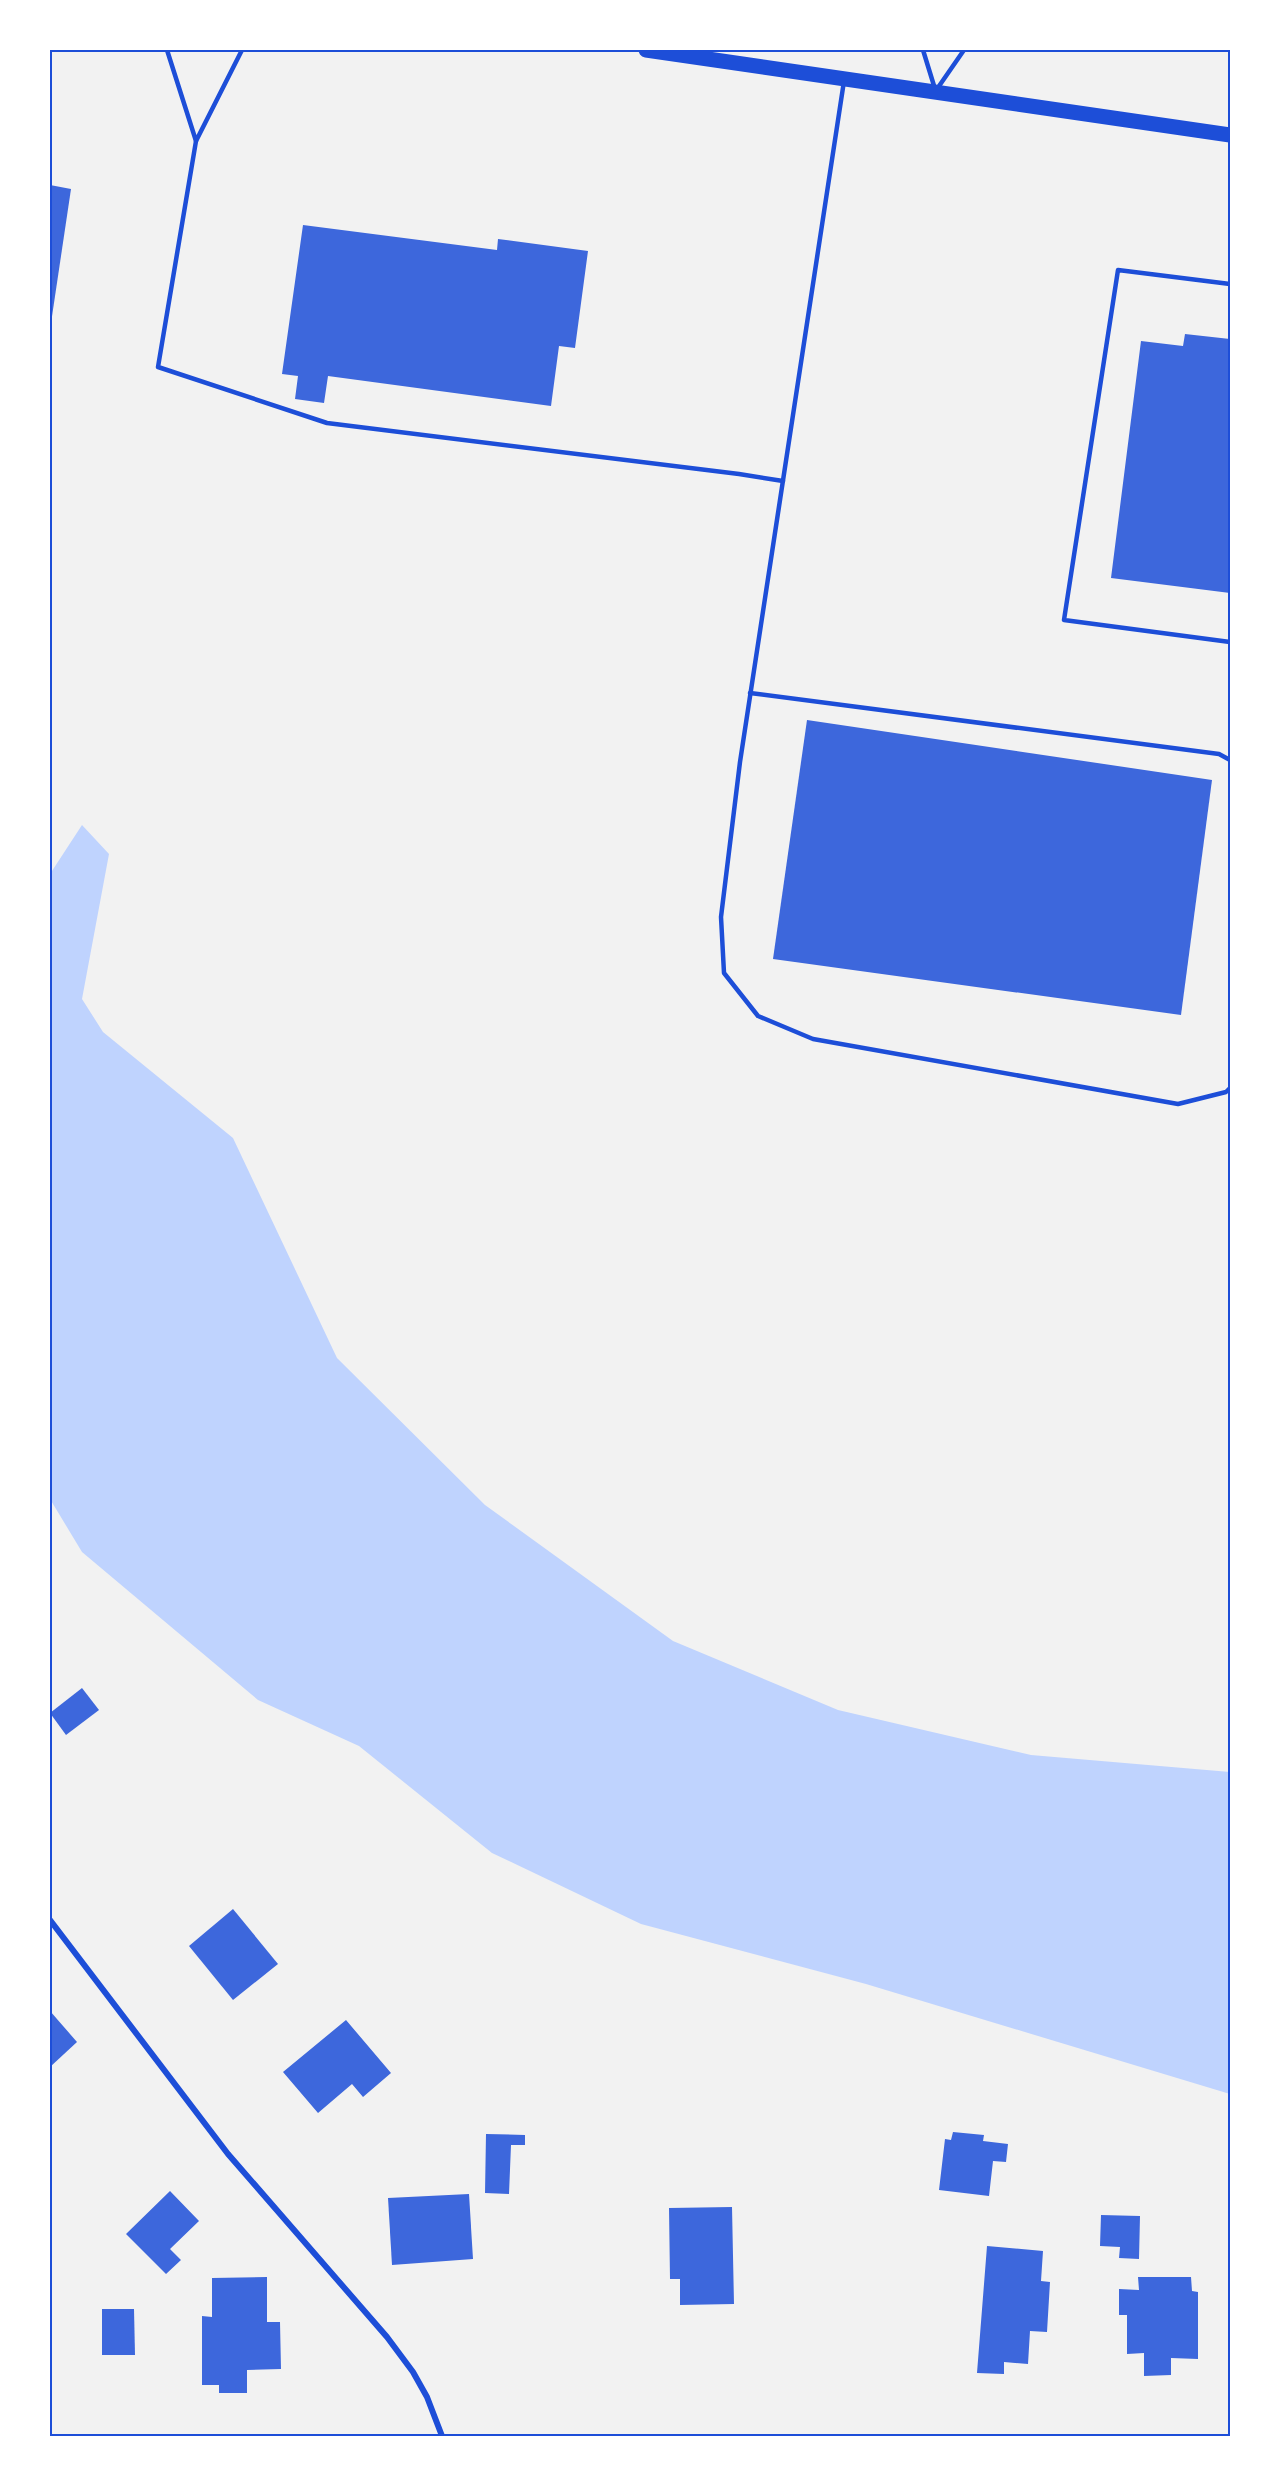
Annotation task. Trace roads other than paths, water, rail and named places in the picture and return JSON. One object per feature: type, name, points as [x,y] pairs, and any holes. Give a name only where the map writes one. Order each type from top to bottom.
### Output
[{"type":"main road","points":[[646,50],[1230,135]]},
{"type":"street","points":[[50,1920],[228,2154],[387,2337],[413,2372],[427,2397],[442,2436]]},
{"type":"lane","points":[[167,50],[196,141]]},
{"type":"lane","points":[[242,50],[196,141],[158,367],[327,423],[783,481]]},
{"type":"lane","points":[[923,50],[935,92]]},
{"type":"lane","points":[[935,92],[964,50]]},
{"type":"lane","points":[[844,79],[750,693],[721,917],[724,973],[758,1016],[813,1039],[1178,1104],[1228,1090]]},
{"type":"lane","points":[[1230,284],[1118,270],[1064,620],[1230,642]]},
{"type":"lane","points":[[750,693],[1219,754],[1230,760]]},
{"type":"water","points":[[82,825],[109,854],[82,999],[103,1032],[233,1138],[337,1358],[485,1505],[673,1641],[838,1710],[1031,1755],[1230,1772],[1230,2094],[866,1984],[641,1924],[492,1853],[359,1746],[258,1700],[82,1552],[50,1499],[50,874]]}]
